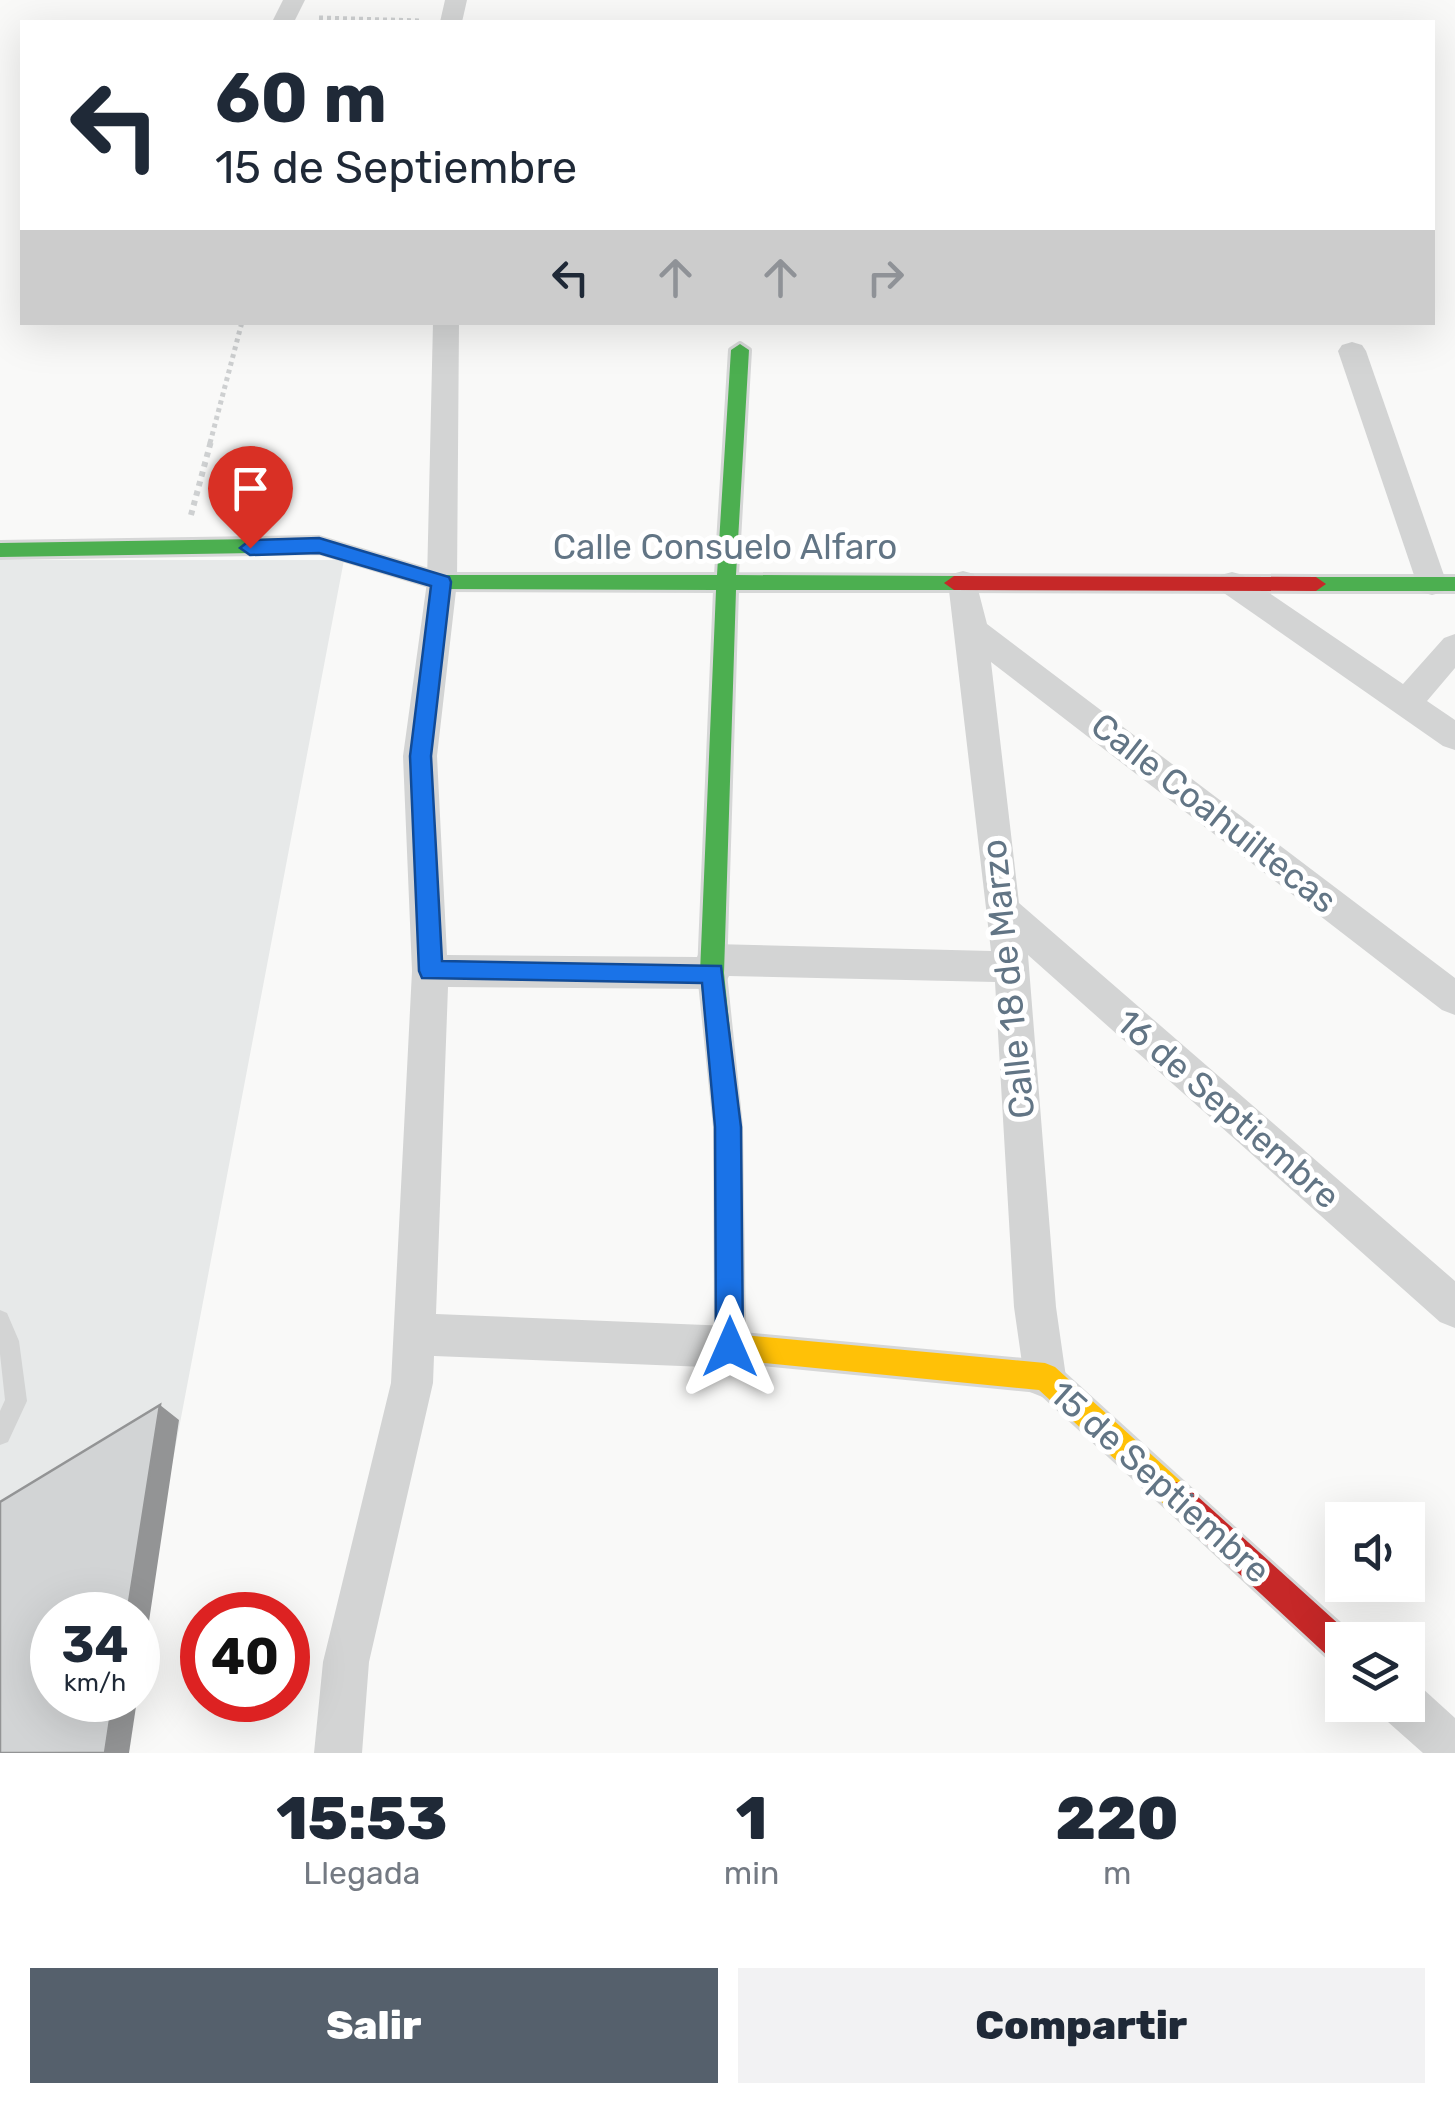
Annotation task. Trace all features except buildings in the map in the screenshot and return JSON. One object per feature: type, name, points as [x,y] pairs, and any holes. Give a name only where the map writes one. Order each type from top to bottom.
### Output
[{"type":"street","points":[[338,1753],[346,1662],[412,1383],[430,971],[420,756],[442,582],[446,325]]},
{"type":"street","points":[[414,1334],[730,1347],[728,1127],[714,967],[726,582],[740,350]]},
{"type":"street","points":[[1352,351],[1443,584]]},
{"type":"street","name":"Calle Consuelo Alfaro","points":[[0,550],[319,546],[442,582],[1443,584]]},
{"type":"street","name":"Calle 18 de Marzo","points":[[963,582],[1012,967],[1035,1307],[1044,1377]]},
{"type":"street","points":[[1232,583],[1455,737]]},
{"type":"street","name":"Calle Coahuiltecas","points":[[972,630],[1455,998]]},
{"type":"street","points":[[1406,704],[1455,646]]},
{"type":"street","name":"16 de Septiembre","points":[[1002,910],[1455,1308]]},
{"type":"street","points":[[430,971],[1012,967]]},
{"type":"street","name":"15 de Septiembre","points":[[730,1347],[1044,1377],[1325,1633]]},
{"type":"street","points":[[1425,1722],[1455,1750]]},
{"type":"lane","points":[[0,1320],[10,1341],[16,1401],[0,1434]]},
{"type":"path","points":[[308,20],[358,16],[410,20]]},
{"type":"path","points":[[181,550],[241,325]]},
{"type":"shaded area","points":[[0,560],[344,560],[148,1592],[30,1592],[30,1722],[0,1753]]},
{"type":"traffic: fast","points":[[740,350],[726,582],[712,973],[728,1127],[730,1347],[743,1348]]},
{"type":"traffic: fast","points":[[0,550],[319,545],[442,582],[954,583]]},
{"type":"traffic: fast","points":[[1316,584],[1455,584]]},
{"type":"traffic: slow","points":[[743,1348],[1045,1377],[1176,1496]]},
{"type":"traffic: jam","points":[[954,583],[1316,584]]},
{"type":"traffic: jam","points":[[1176,1496],[1325,1632]]},
{"type":"route","points":[[250,548],[319,546],[442,582],[420,756],[430,971],[712,973],[728,1127],[730,1347]]}]
